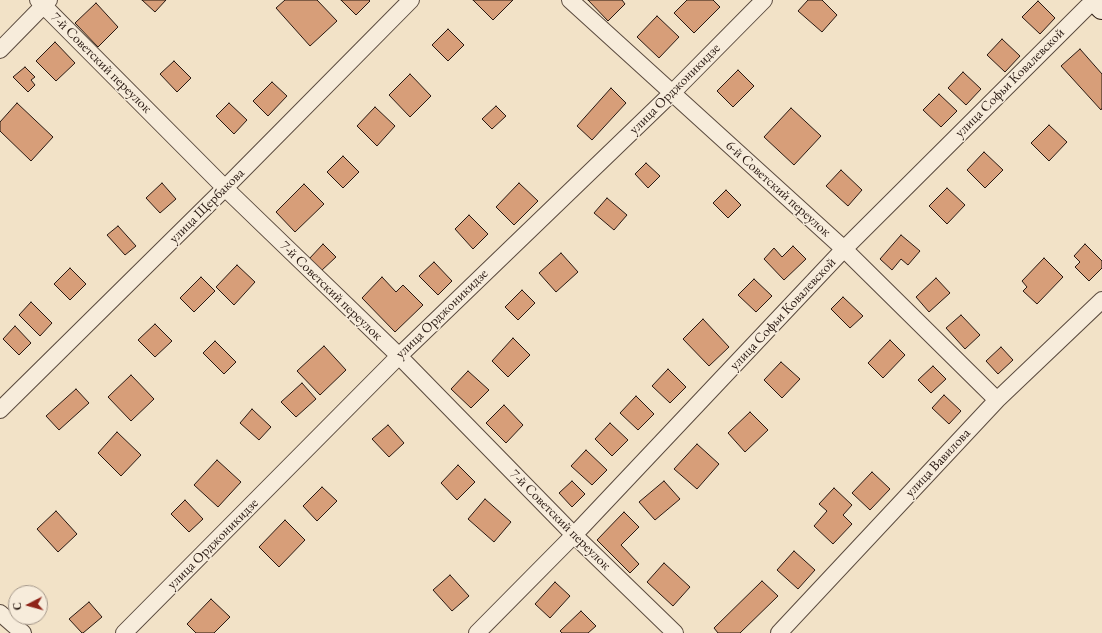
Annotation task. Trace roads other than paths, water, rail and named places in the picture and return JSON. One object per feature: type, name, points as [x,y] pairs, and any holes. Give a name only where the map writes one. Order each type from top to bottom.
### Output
[{"type":"street","name":"улица Щербакова","points":[[0,410],[225,188],[411,0]]},
{"type":"street","name":"6-й Советский переулок","points":[[570,0],[844,249],[997,400]]},
{"type":"street","name":"улица Орджоникидзе","points":[[124,633],[398,356],[672,93],[764,0]]},
{"type":"street","points":[[1094,0],[1102,8]]},
{"type":"street","name":"улица Софьи Ковалевской","points":[[477,633],[574,535],[844,249],[1094,0]]},
{"type":"street","name":"7-й Советский переулок","points":[[44,2],[225,188],[398,356],[574,535],[675,633]]},
{"type":"street","points":[[0,50],[44,2]]},
{"type":"street","name":"улица Вавилова","points":[[779,633],[997,400],[1102,300]]},
{"type":"street","points":[[0,613],[23,633]]}]
